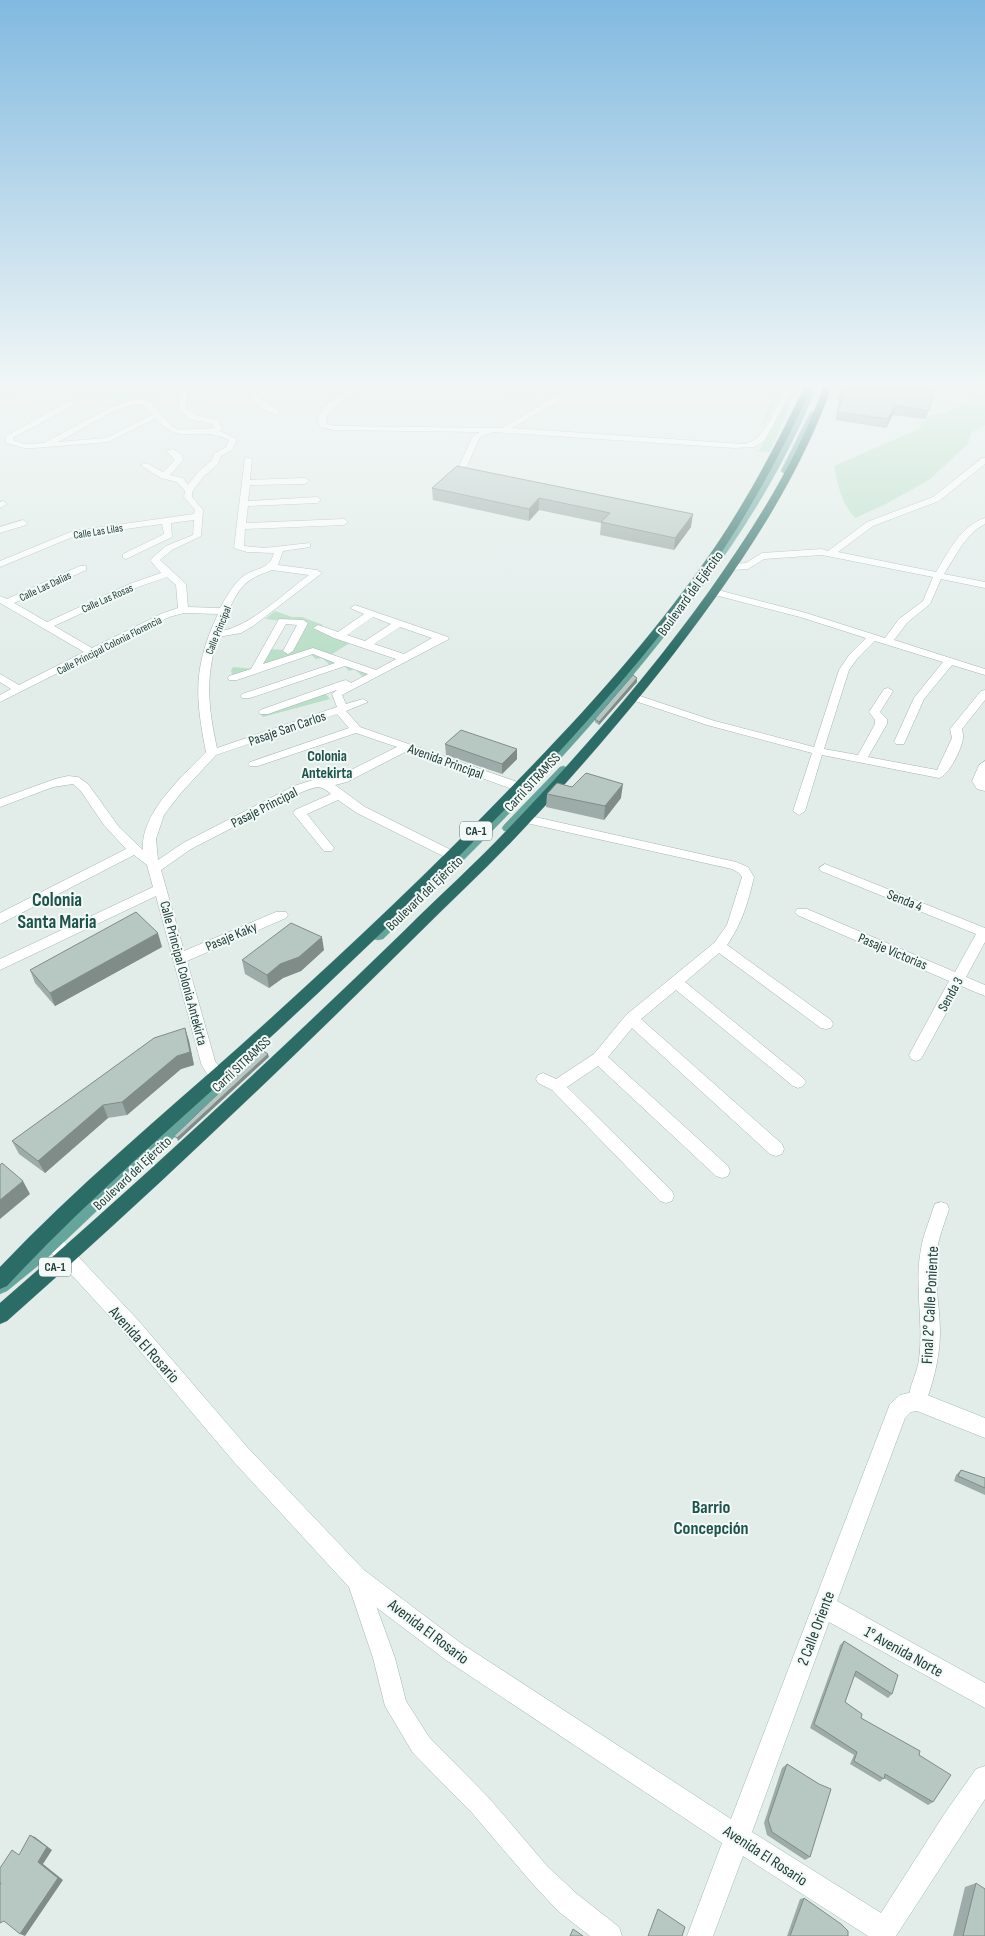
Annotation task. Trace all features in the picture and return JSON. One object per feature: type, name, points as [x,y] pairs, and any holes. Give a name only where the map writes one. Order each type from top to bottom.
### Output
[{"type":"highway","name":"Boulevard del Ejército","points":[[0,1280],[65,1215],[365,941],[453,856],[519,787],[612,686],[689,592],[758,489],[766,473]]},
{"type":"highway","name":"Boulevard del Ejército","points":[[0,1315],[111,1219],[264,1075],[526,819],[633,697],[684,635],[732,567],[780,492],[789,473]]},
{"type":"main road","name":"Carril SITRAMSS","points":[[0,1285],[52,1241],[399,916],[550,764],[618,687],[688,600],[776,473]]},
{"type":"main road","name":"Carril SITRAMSS","points":[[111,1219],[124,1200],[457,882],[570,762],[639,684],[704,601],[752,530],[779,473]]},
{"type":"street","points":[[159,473],[180,480],[190,490]]},
{"type":"street","points":[[183,610],[181,584],[158,566],[155,560],[159,554],[176,544],[197,536],[200,510],[188,497],[190,490],[202,473]]},
{"type":"street","points":[[247,473],[240,548],[246,550],[279,549],[307,545]]},
{"type":"street","points":[[832,553],[870,524],[936,499],[969,473]]},
{"type":"street","points":[[246,483],[304,481]]},
{"type":"street","points":[[244,504],[317,500]]},
{"type":"street","name":"Calle Las Lilas","points":[[0,564],[74,534],[200,516]]},
{"type":"street","points":[[126,556],[169,535],[166,521]]},
{"type":"street","points":[[888,641],[904,621],[927,602],[938,576],[964,536],[972,528],[985,521]]},
{"type":"street","points":[[242,526],[344,522]]},
{"type":"street","points":[[0,530],[23,523]]},
{"type":"street","points":[[271,567],[275,563],[279,549]]},
{"type":"street","points":[[732,567],[748,566],[762,556],[822,552],[985,585]]},
{"type":"street","points":[[214,635],[237,631],[249,624],[317,573],[271,567]]},
{"type":"street","name":"Calle Principal","points":[[212,753],[203,703],[207,654],[224,611],[242,582],[247,576],[271,567]]},
{"type":"street","name":"Calle Las Dalias","points":[[3,601],[83,568]]},
{"type":"street","name":"Calle Las Rosas","points":[[46,626],[135,585],[169,573]]},
{"type":"street","points":[[714,592],[803,615],[985,672]]},
{"type":"street","points":[[3,601],[93,653]]},
{"type":"street","points":[[254,764],[356,729],[341,710],[337,694],[442,639],[355,608]]},
{"type":"street","name":"Calle Principal Colonia Florencia","points":[[0,699],[166,616],[183,610],[224,611]]},
{"type":"street","points":[[338,636],[371,614]]},
{"type":"street","points":[[255,670],[283,621],[303,622],[288,650]]},
{"type":"street","points":[[233,678],[313,651],[366,645],[398,624]]},
{"type":"street","points":[[318,628],[338,636]]},
{"type":"street","points":[[338,636],[344,662]]},
{"type":"street","points":[[799,811],[844,670],[853,657],[873,637]]},
{"type":"street","points":[[366,645],[404,658]]},
{"type":"street","points":[[900,742],[919,698],[950,660]]},
{"type":"street","points":[[246,696],[344,662],[376,674]]},
{"type":"street","points":[[264,712],[376,674]]},
{"type":"street","points":[[0,677],[20,690]]},
{"type":"street","points":[[861,760],[882,721],[874,714],[875,709],[888,691]]},
{"type":"street","points":[[633,697],[711,723],[817,751],[942,774],[958,738],[956,729],[985,693]]},
{"type":"street","name":"Pasaje San Carlos","points":[[212,753],[363,702]]},
{"type":"street","name":"Avenida Principal","points":[[356,729],[519,787]]},
{"type":"street","name":"Pasaje Principal","points":[[154,866],[187,846],[298,789],[316,783],[327,784],[343,779],[407,747]]},
{"type":"street","points":[[154,866],[150,851],[150,835],[157,816],[182,784],[212,753]]},
{"type":"street","points":[[985,765],[978,781],[981,786],[985,787]]},
{"type":"street","points":[[0,803],[60,782],[74,780],[82,784],[97,807],[134,850],[154,866]]},
{"type":"street","points":[[327,784],[339,796],[361,810],[453,856]]},
{"type":"street","points":[[328,848],[299,813],[339,796]]},
{"type":"street","points":[[526,819],[736,866],[744,870],[748,877],[733,926],[719,946],[631,1019],[598,1058],[557,1086]]},
{"type":"street","points":[[0,919],[134,850]]},
{"type":"street","name":"Calle Principal Colonia Antekirta","points":[[154,866],[208,1063],[218,1075]]},
{"type":"street","name":"Senda 4","points":[[825,868],[984,933]]},
{"type":"street","points":[[0,965],[160,889]]},
{"type":"street","name":"Pasaje Victorias","points":[[802,912],[985,991]]},
{"type":"street","name":"Pasaje Kaky","points":[[180,958],[281,914]]},
{"type":"street","name":"Senda 3","points":[[916,1055],[984,933]]},
{"type":"street","points":[[719,946],[826,1024]]},
{"type":"street","points":[[676,982],[798,1082]]},
{"type":"street","points":[[631,1019],[776,1149]]},
{"type":"street","points":[[598,1058],[722,1171]]},
{"type":"street","points":[[543,1079],[557,1086],[666,1196]]},
{"type":"street","name":"Final 2° Calle Poniente","points":[[917,1401],[928,1362],[930,1342],[929,1250],[941,1209]]},
{"type":"street","name":"Avenida El Rosario","points":[[52,1241],[130,1325],[241,1455],[356,1578],[440,1642],[882,1933]]},
{"type":"street","points":[[917,1401],[985,1428]]},
{"type":"street","name":"2 Calle Oriente","points":[[700,1936],[897,1411],[907,1402],[917,1401]]},
{"type":"street","points":[[356,1578],[384,1658],[396,1706],[421,1745],[481,1806],[539,1874],[568,1903],[610,1936]]},
{"type":"street","name":"1° Avenida Norte","points":[[823,1606],[985,1696]]},
{"type":"street","points":[[882,1933],[985,1778]]},
{"type":"green space","points":[[836,473],[936,473],[929,480],[884,505],[855,518],[841,494]]},
{"type":"green space","points":[[275,611],[292,617],[302,617],[323,625],[319,628],[353,641],[329,656],[375,673],[363,677],[355,669],[349,671],[342,663],[332,667],[322,658],[316,659],[309,653],[233,678],[231,671],[233,667],[256,669],[267,649],[288,650],[302,623],[265,619]]},
{"type":"green space","points":[[323,691],[330,699],[263,717],[260,713]]},
{"type":"building","points":[[449,473],[493,473],[693,514],[675,538],[601,522],[610,513],[539,498],[529,509],[432,488]]},
{"type":"building","points":[[633,675],[637,678],[599,722],[595,719]]},
{"type":"building","points":[[461,730],[517,749],[502,764],[445,744]]},
{"type":"building","points":[[586,773],[623,784],[605,806],[547,794],[557,783],[572,787]]},
{"type":"building","points":[[136,912],[158,933],[50,993],[30,970]]},
{"type":"building","points":[[291,923],[322,937],[299,957],[280,964],[267,975],[242,960]]},
{"type":"building","points":[[185,1028],[190,1052],[177,1056],[122,1102],[103,1105],[38,1161],[12,1141],[154,1038]]},
{"type":"building","points":[[259,1048],[268,1054],[177,1138],[174,1136],[245,1068],[248,1062],[247,1058]]},
{"type":"building","points":[[2,1163],[23,1181],[0,1200],[0,1165]]},
{"type":"building","points":[[961,1470],[985,1478],[985,1488],[958,1476]]},
{"type":"building","points":[[844,1641],[898,1675],[892,1694],[856,1671],[845,1702],[862,1714],[861,1718],[920,1751],[919,1755],[951,1775],[933,1802],[885,1774],[884,1779],[854,1761],[857,1752],[814,1724]]},
{"type":"building","points":[[787,1764],[819,1784],[831,1789],[810,1857],[772,1832],[768,1820]]},
{"type":"building","points":[[30,1835],[47,1847],[38,1862],[58,1878],[20,1934],[4,1921],[0,1923],[0,1868],[12,1850],[19,1855]]},
{"type":"building","points":[[976,1883],[985,1889],[985,1936],[963,1936]]},
{"type":"building","points":[[804,1898],[841,1924],[848,1931],[848,1936],[790,1936]]},
{"type":"building","points":[[658,1909],[685,1927],[682,1936],[648,1936]]},
{"type":"building","points":[[573,1929],[583,1936],[570,1936]]},
{"type":"district","name":"Colonia Antekirta","points":[[327,764]]},
{"type":"district","name":"Colonia Santa Maria","points":[[57,910]]},
{"type":"district","name":"Barrio Concepción","points":[[711,1517]]}]
